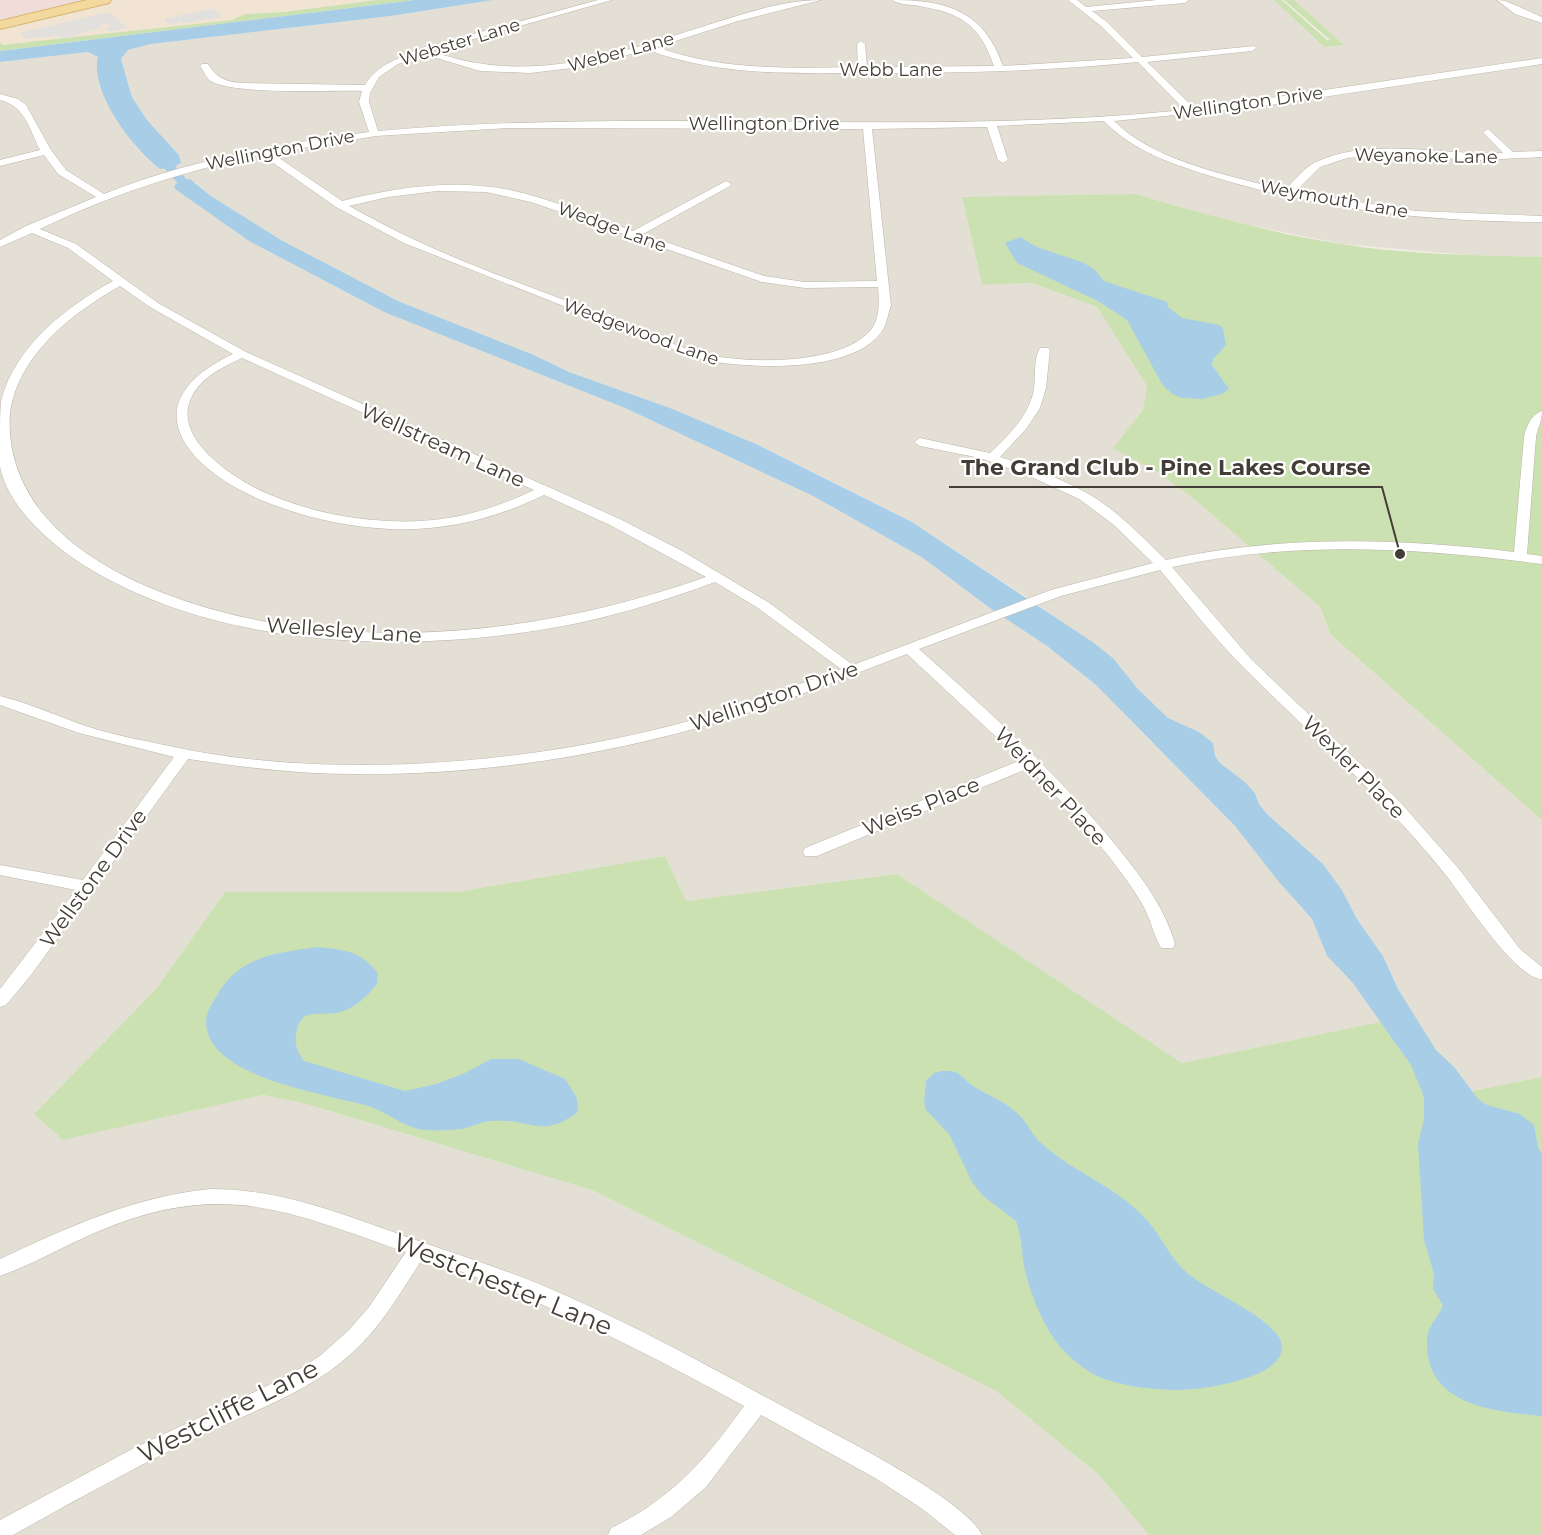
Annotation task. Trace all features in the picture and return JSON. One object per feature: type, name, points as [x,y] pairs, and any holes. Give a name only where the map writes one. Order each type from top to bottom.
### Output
[{"type":"main road","points":[[0,25],[104,0]]},
{"type":"street","name":"Webster Lane","points":[[367,88],[371,80],[387,66],[422,51],[608,0]]},
{"type":"street","name":"Weber Lane","points":[[422,51],[476,67],[528,70],[579,65],[782,7],[817,0]]},
{"type":"street","points":[[896,0],[936,8],[971,22],[985,36],[999,69]]},
{"type":"street","points":[[1072,0],[1087,9],[1192,111]]},
{"type":"street","points":[[1087,9],[1185,0]]},
{"type":"street","points":[[1501,0],[1518,12],[1542,20]]},
{"type":"street","points":[[861,44],[863,70]]},
{"type":"street","name":"Webb Lane","points":[[646,46],[683,60],[725,68],[863,70],[999,69],[1140,60],[1252,48]]},
{"type":"street","name":"Wellington Drive","points":[[0,244],[30,228],[102,197],[202,165],[263,151],[374,133],[430,127],[508,125],[991,123],[1106,118],[1192,111],[1542,62]]},
{"type":"street","points":[[205,66],[212,78],[233,85],[367,88],[364,102],[374,133]]},
{"type":"street","points":[[0,97],[15,101],[23,107],[46,151],[65,175],[102,197]]},
{"type":"street","name":"Weymouth Lane","points":[[1106,118],[1122,136],[1154,152],[1215,174],[1287,194],[1350,206],[1428,215],[1542,219]]},
{"type":"street","points":[[991,123],[1003,160]]},
{"type":"street","name":"Wedgewood Lane","points":[[263,151],[340,205],[441,256],[684,351],[726,363],[795,364],[825,358],[852,348],[872,334],[883,320],[885,306],[867,124]]},
{"type":"street","points":[[1488,132],[1511,156]]},
{"type":"street","points":[[0,163],[46,151]]},
{"type":"street","name":"Weyanoke Lane","points":[[1287,194],[1317,165],[1347,155],[1385,152],[1469,157],[1542,154]]},
{"type":"street","points":[[633,235],[726,184]]},
{"type":"street","name":"Wedge Lane","points":[[340,205],[376,195],[407,190],[477,189],[528,198],[769,281],[805,285],[883,284]]},
{"type":"street","name":"Wellstream Lane","points":[[30,228],[72,246],[119,282],[174,317],[242,354],[646,537],[718,577],[783,619],[851,670]]},
{"type":"street","name":"Wellesley Lane","points":[[119,282],[85,301],[67,315],[24,364],[7,401],[1,436],[7,472],[31,514],[61,544],[99,571],[117,580],[172,603],[230,619],[311,632],[397,637],[457,635],[552,624],[613,611],[718,577]]},
{"type":"street","points":[[920,442],[992,458],[1019,430],[1034,407],[1040,386],[1044,350]]},
{"type":"street","points":[[242,354],[200,379],[186,395],[181,416],[192,443],[207,461],[225,476],[251,491],[317,514],[358,521],[417,525],[441,524],[480,517],[509,507],[544,490]]},
{"type":"street","points":[[1520,557],[1527,458],[1532,428],[1542,415]]},
{"type":"street","name":"Wexler Place","points":[[992,458],[1046,478],[1091,501],[1119,522],[1162,564],[1246,662],[1320,731],[1395,806],[1454,873],[1514,953],[1540,974]]},
{"type":"street","points":[[1527,458],[1542,460]]},
{"type":"street","name":"Wellington Drive","points":[[0,700],[70,726],[184,753],[254,763],[332,768],[406,768],[509,761],[585,750],[669,731],[743,710],[1056,593],[1162,564],[1235,551],[1314,546],[1429,548],[1542,560]]},
{"type":"street","name":"Weidner Place","points":[[909,648],[974,705],[1031,761],[1106,843],[1134,880],[1163,927],[1167,944]]},
{"type":"street","name":"Wellstone Drive","points":[[0,1001],[25,971],[184,753]]},
{"type":"street","name":"Weiss Place","points":[[811,852],[1031,761]]},
{"type":"street","points":[[0,870],[86,886]]},
{"type":"street","name":"Westchester Lane","points":[[0,1268],[133,1210],[175,1199],[213,1196],[252,1198],[291,1205],[485,1271],[571,1308],[711,1376],[827,1440],[923,1498],[971,1535]]},
{"type":"street","name":"Westcliffe Lane","points":[[0,1531],[125,1462],[285,1386],[318,1367],[345,1347],[371,1318],[419,1248]]},
{"type":"street","points":[[619,1535],[662,1512],[695,1485],[713,1465],[758,1403]]},
{"type":"shaded area","points":[[0,0],[95,0],[0,23]]},
{"type":"shaded area","points":[[117,0],[377,0],[284,12],[255,13],[232,20],[68,38],[2,45],[0,41],[0,27]]},
{"type":"shaded area","points":[[493,0],[1274,0],[1324,47],[1343,45],[1294,0],[1542,0],[1542,257],[1468,255],[1342,244],[1233,222],[1136,194],[962,198],[982,285],[1032,283],[1097,307],[1147,386],[1143,410],[1114,448],[1157,472],[1195,500],[1321,608],[1330,634],[1542,820],[1542,1077],[1472,1091],[1455,1068],[1436,1050],[1413,1015],[1182,1063],[897,874],[686,901],[665,856],[457,892],[225,892],[156,989],[34,1114],[63,1140],[263,1095],[303,1103],[592,1190],[996,1391],[1098,1474],[1149,1535],[0,1535],[0,62],[88,52],[98,57],[99,86],[135,146],[154,165],[174,167],[181,163],[179,155],[147,120],[132,97],[121,59],[128,50],[151,44],[391,16]],"holes":[[[195,182],[211,196],[281,240],[398,301],[534,355],[569,372],[670,408],[756,444],[912,522],[1025,596],[1113,658],[1138,689],[1168,718],[1183,725],[1214,749],[1215,756],[1220,763],[1245,782],[1255,793],[1268,815],[1323,864],[1383,956],[1398,989],[1361,995],[1327,956],[1312,919],[1278,881],[1235,826],[1096,685],[1047,646],[991,609],[923,558],[813,496],[625,408],[384,312],[249,241],[174,186]]]},
{"type":"shaded area","points":[[213,8],[222,17],[184,23],[180,20],[179,23],[168,25],[164,19]]},
{"type":"shaded area","points":[[108,12],[128,28],[109,32],[105,28],[112,26],[105,23],[101,24],[101,28],[64,38],[60,35],[26,39],[20,33]]},
{"type":"green space","points":[[377,0],[415,0],[0,51],[0,41],[2,45],[232,20],[245,14],[284,12]]},
{"type":"green space","points":[[1274,0],[1282,0],[1327,40],[1330,40],[1284,0],[1294,0],[1344,45],[1324,47]]},
{"type":"green space","points":[[1136,194],[1263,229],[1366,248],[1467,255],[1542,257],[1542,820],[1330,634],[1321,608],[1195,500],[1157,472],[1113,448],[1143,410],[1147,386],[1097,307],[1032,283],[982,285],[962,197]]},
{"type":"green space","points":[[665,856],[686,901],[897,874],[1182,1063],[1413,1015],[1436,1050],[1455,1068],[1472,1091],[1542,1077],[1542,1535],[1149,1535],[1098,1474],[996,1391],[592,1190],[303,1103],[263,1095],[63,1140],[34,1114],[156,989],[225,892],[457,892]]},
{"type":"water","points":[[415,0],[493,0],[391,16],[151,44],[128,50],[121,59],[132,97],[147,120],[179,155],[181,163],[174,167],[160,169],[126,134],[100,86],[97,71],[98,57],[88,52],[0,62],[0,51]]},
{"type":"water","points":[[190,179],[211,196],[281,240],[398,301],[534,355],[569,372],[670,408],[756,444],[912,522],[1091,641],[1113,658],[1138,689],[1168,718],[1199,732],[1213,743],[1215,756],[1220,763],[1245,782],[1255,793],[1259,804],[1268,815],[1323,864],[1342,890],[1357,919],[1383,956],[1398,989],[1436,1050],[1455,1068],[1478,1099],[1487,1105],[1520,1114],[1534,1125],[1538,1148],[1542,1154],[1542,1416],[1490,1409],[1472,1404],[1443,1386],[1433,1373],[1428,1356],[1427,1336],[1443,1305],[1433,1289],[1434,1274],[1424,1240],[1418,1144],[1424,1119],[1424,1097],[1411,1065],[1352,982],[1327,956],[1312,919],[1278,881],[1235,826],[1096,685],[1047,646],[991,609],[923,558],[813,496],[625,408],[384,312],[249,241],[175,189],[174,186],[179,181]]},
{"type":"water","points":[[1020,237],[1037,247],[1084,263],[1094,269],[1104,281],[1167,302],[1168,307],[1182,318],[1219,325],[1223,328],[1226,345],[1213,359],[1212,365],[1229,389],[1222,394],[1202,399],[1182,398],[1172,394],[1162,384],[1127,320],[1098,301],[1017,263],[1005,243]]},
{"type":"water","points":[[317,947],[343,950],[358,955],[378,973],[377,984],[351,1008],[333,1013],[312,1014],[302,1019],[298,1025],[296,1042],[298,1052],[304,1061],[405,1091],[436,1084],[463,1074],[491,1059],[519,1059],[565,1079],[577,1098],[578,1112],[554,1125],[545,1126],[492,1121],[462,1129],[418,1129],[371,1107],[274,1081],[248,1071],[226,1058],[211,1041],[206,1022],[209,1009],[225,983],[235,973],[259,959]]},
{"type":"water","points":[[942,1071],[957,1073],[973,1086],[1011,1108],[1022,1118],[1038,1140],[1054,1154],[1135,1208],[1152,1226],[1185,1271],[1269,1326],[1278,1337],[1282,1347],[1279,1358],[1269,1368],[1254,1375],[1218,1386],[1184,1390],[1124,1385],[1093,1374],[1073,1359],[1055,1340],[1035,1301],[1025,1270],[1016,1221],[983,1196],[972,1182],[949,1134],[926,1110],[924,1103],[926,1081],[934,1073]]},
{"type":"waterway","points":[[156,151],[184,183],[199,194]]},
{"type":"place","name":"The Grand Club - Pine Lakes Course","points":[[1400,554]]}]
